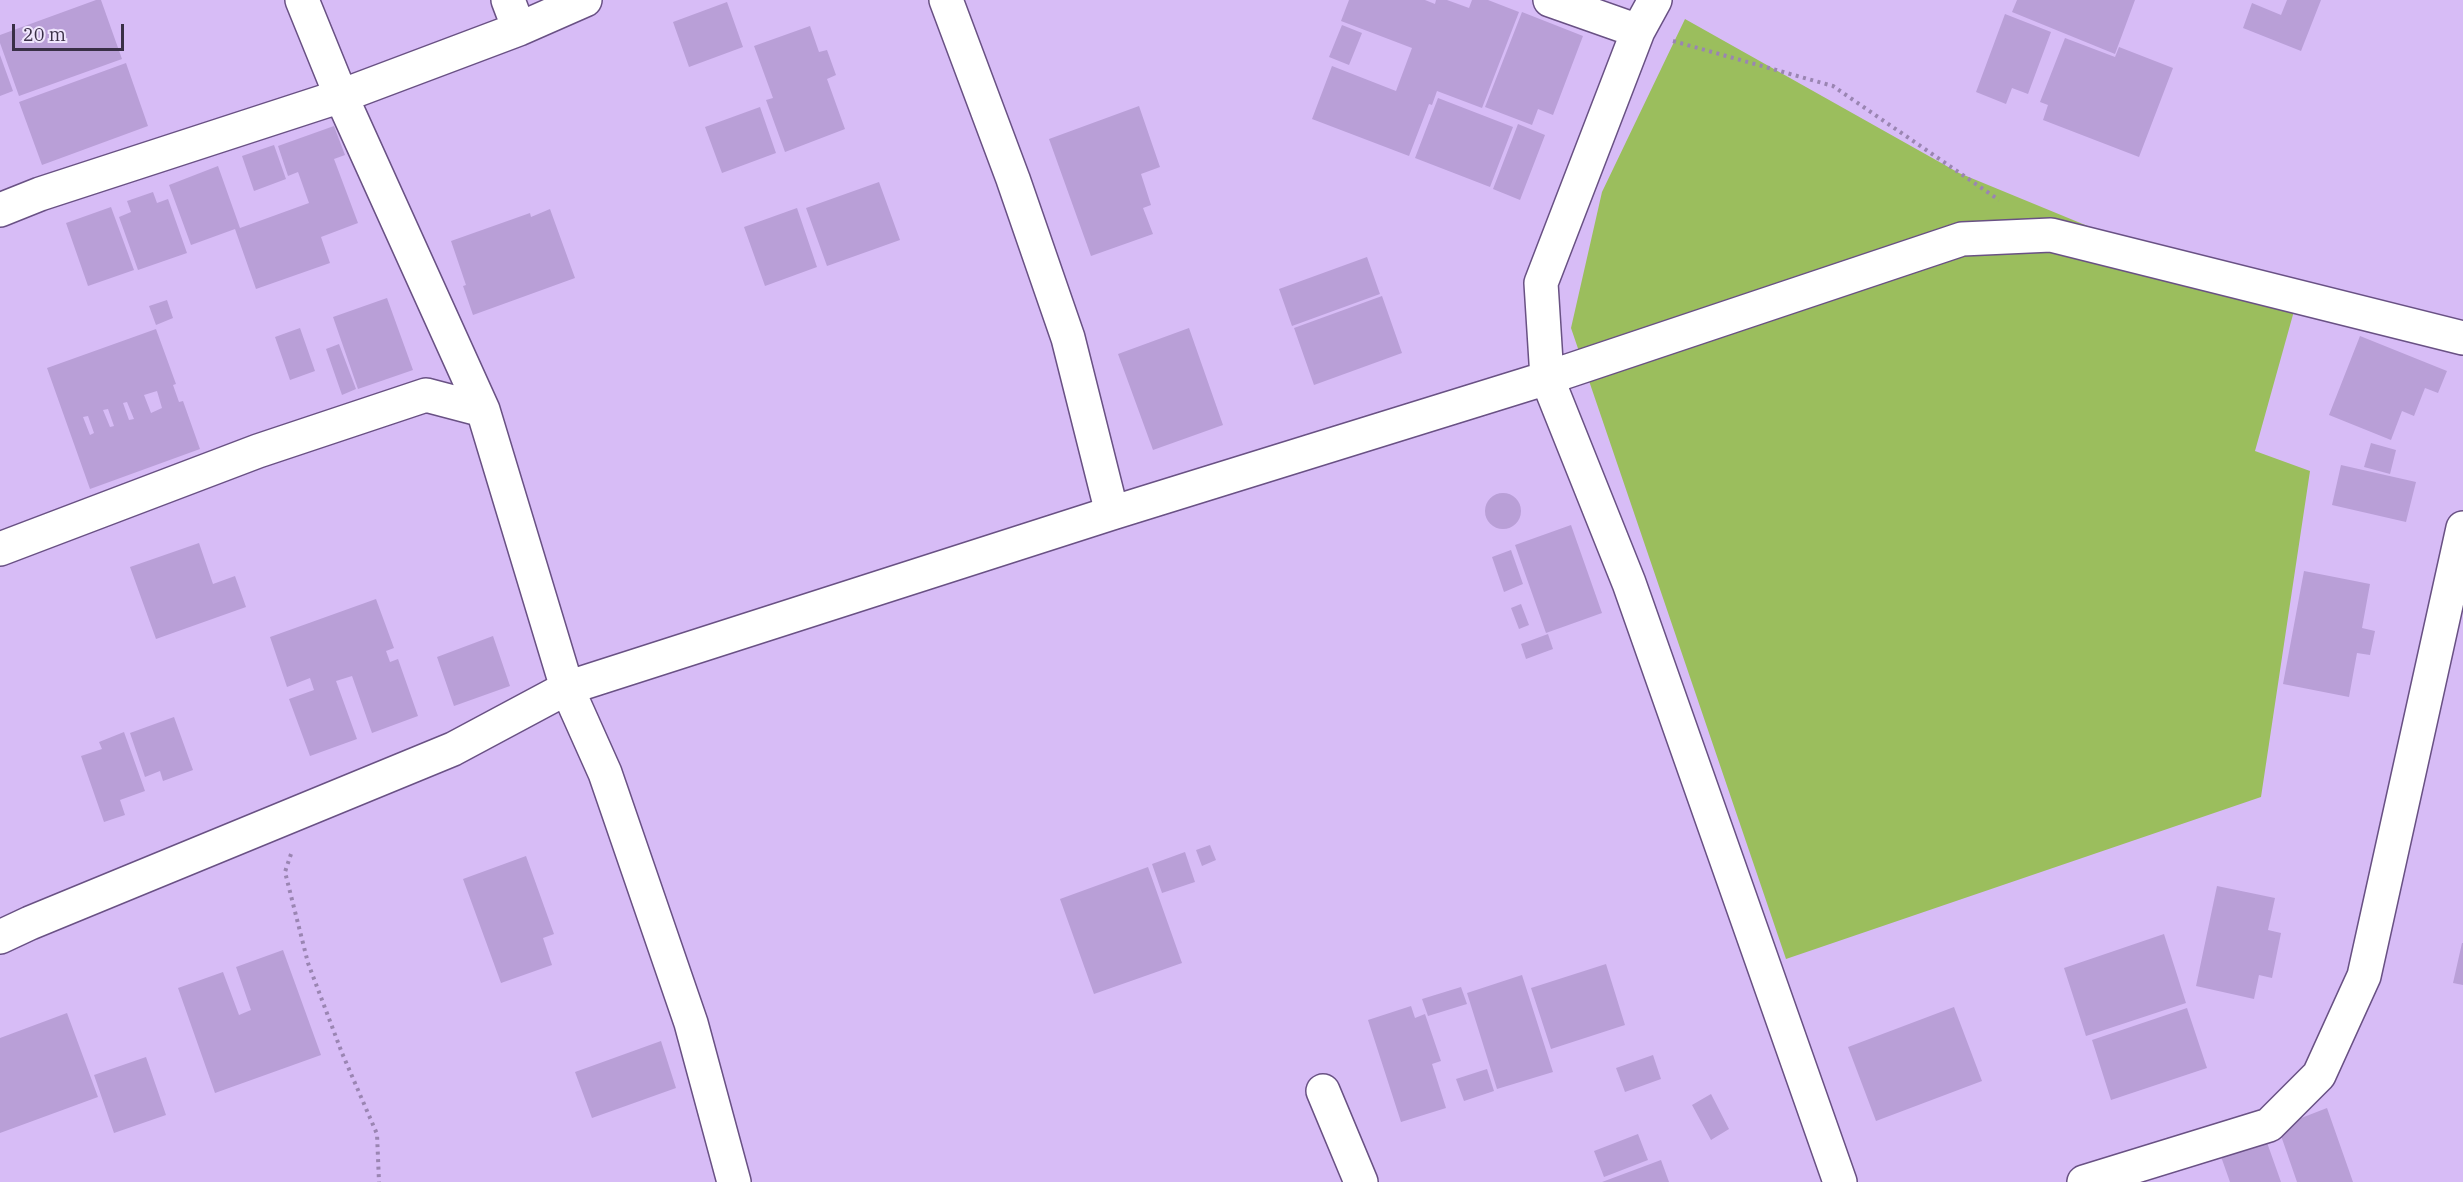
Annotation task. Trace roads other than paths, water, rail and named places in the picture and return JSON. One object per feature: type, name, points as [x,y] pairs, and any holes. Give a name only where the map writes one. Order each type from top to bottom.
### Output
[{"type":"street","points":[[302,0],[341,96],[483,410],[567,688],[605,773],[691,1023],[734,1182]]},
{"type":"street","points":[[0,210],[51,190],[341,96],[514,15],[585,0]]},
{"type":"street","points":[[946,0],[1013,178],[1068,338],[1112,513]]},
{"type":"street","points":[[1550,0],[1638,31]]},
{"type":"street","points":[[1655,0],[1638,31],[1541,283],[1547,378],[1629,583],[1840,1182]]},
{"type":"street","points":[[0,937],[453,748],[567,688],[1112,513],[1547,378],[1962,239],[2050,235],[2463,338]]},
{"type":"street","points":[[0,549],[258,451],[426,395],[483,410]]},
{"type":"street","points":[[2084,1182],[2269,1125],[2319,1075],[2364,976],[2463,528]]},
{"type":"street","points":[[1323,1091],[1361,1182]]}]
